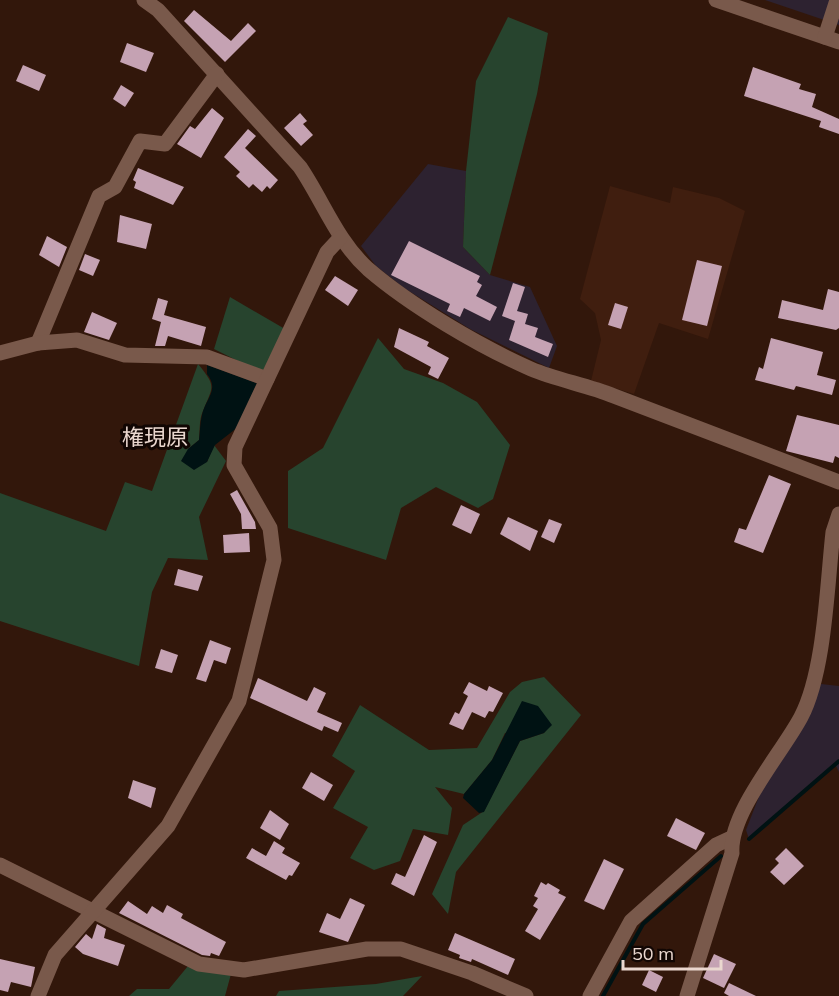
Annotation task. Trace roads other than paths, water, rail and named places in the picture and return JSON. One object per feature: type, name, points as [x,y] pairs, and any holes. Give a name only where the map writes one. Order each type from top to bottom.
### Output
[{"type":"street","points":[[144,0],[158,10],[300,167],[318,193],[340,238],[368,268],[409,299],[468,335],[532,369],[601,391],[839,482]]},
{"type":"street","points":[[725,2],[832,40],[837,0]]},
{"type":"street","points":[[38,344],[99,196],[116,187],[140,141],[165,144],[217,74]]},
{"type":"street","points":[[38,996],[55,955],[168,826],[239,701],[274,560],[270,528],[234,465],[235,447],[327,252],[340,238]]},
{"type":"street","points":[[0,353],[38,344],[77,340],[125,355],[207,357],[267,379]]},
{"type":"street","points":[[687,996],[732,853],[731,838],[759,782],[801,716],[815,680],[833,532],[839,514]]},
{"type":"street","points":[[590,996],[631,921],[716,845],[731,838]]},
{"type":"street","points":[[0,864],[199,964],[244,970],[367,949],[401,950],[471,973],[526,996]]},
{"type":"waterway","points":[[749,839],[839,761]]},
{"type":"waterway","points":[[603,996],[643,924],[721,856]]},
{"type":"district","name":"権現原","points":[[155,437]]}]
